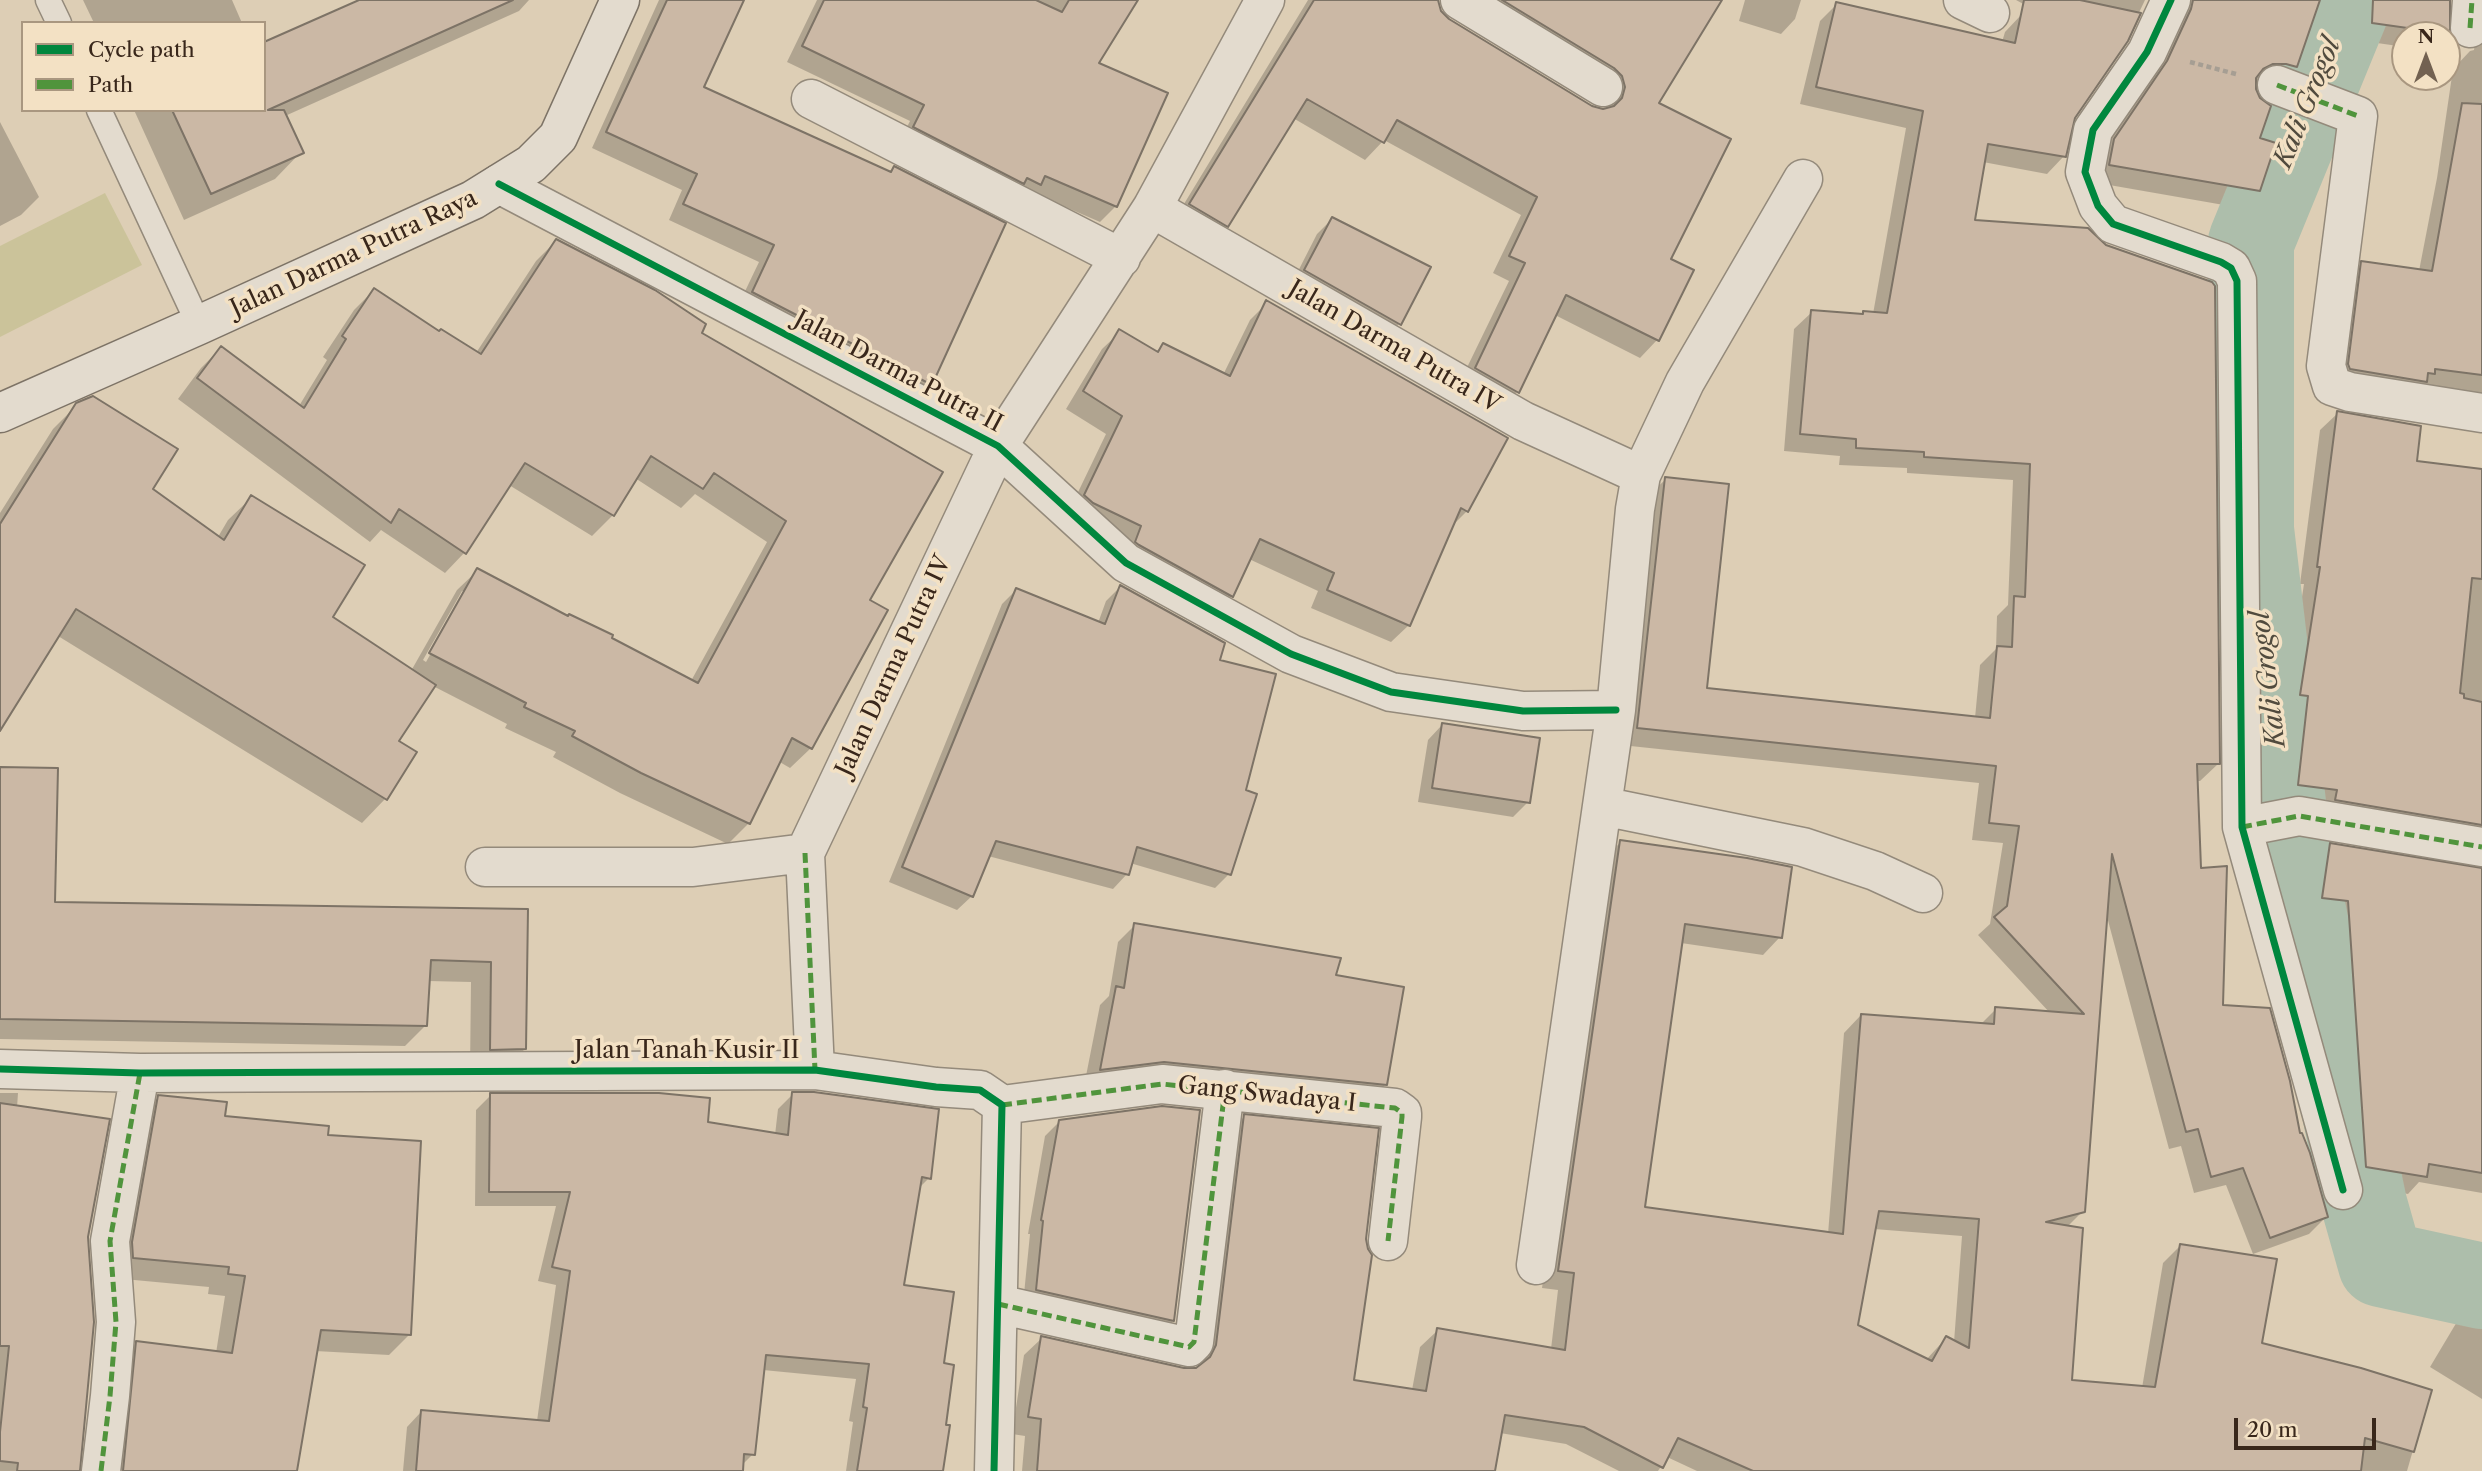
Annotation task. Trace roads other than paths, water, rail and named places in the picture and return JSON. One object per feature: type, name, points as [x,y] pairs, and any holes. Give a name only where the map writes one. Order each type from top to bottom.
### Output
[{"type":"street","name":"Jalan Darma Putra Raya","points":[[0,413],[199,326],[472,200],[531,164],[558,137],[620,0]]},
{"type":"street","name":"Jalan Darma Putra IV","points":[[805,853],[998,446],[1153,208],[1265,0]]},
{"type":"street","points":[[1460,0],[1603,87]]},
{"type":"street","points":[[2171,0],[2147,52],[2093,130],[2085,172],[2098,206],[2113,224],[2221,262],[2231,268],[2237,281],[2251,825],[2343,1189]]},
{"type":"street","points":[[2277,85],[2358,116],[2326,366],[2332,386],[2350,392],[2482,413]]},
{"type":"street","points":[[811,99],[1121,258]]},
{"type":"street","points":[[1536,1265],[1616,710],[1635,509],[1641,475],[1685,382],[1802,179]]},
{"type":"street","name":"Jalan Darma Putra II","points":[[499,184],[998,446],[1126,564],[1291,654],[1391,692],[1524,711],[1616,710]]},
{"type":"street","name":"Jalan Darma Putra IV","points":[[1153,208],[1523,421],[1641,475]]},
{"type":"street","points":[[1602,806],[1802,847],[1875,871],[1923,893]]},
{"type":"street","points":[[2251,825],[2299,816],[2482,847]]},
{"type":"street","points":[[485,867],[693,867],[805,853],[815,1070]]},
{"type":"street","name":"Jalan Tanah Kusir II","points":[[0,1069],[140,1073],[815,1070],[936,1087],[979,1090],[1002,1105]]},
{"type":"street","points":[[101,1471],[110,1396],[115,1309],[110,1241],[140,1073]]},
{"type":"street","name":"Gang Swadaya I","points":[[1002,1105],[1162,1084],[1395,1108],[1402,1113],[1388,1241]]},
{"type":"street","points":[[998,1304],[1189,1348],[1194,1342],[1225,1089]]},
{"type":"street","points":[[994,1471],[1002,1105]]},
{"type":"lane","points":[[48,0],[57,21]]},
{"type":"lane","points":[[100,112],[199,326]]},
{"type":"waterway","name":"Kali Grogol","points":[[2350,0],[2251,242],[2251,529],[2286,829],[2364,1204],[2381,1264],[2482,1286]]}]
